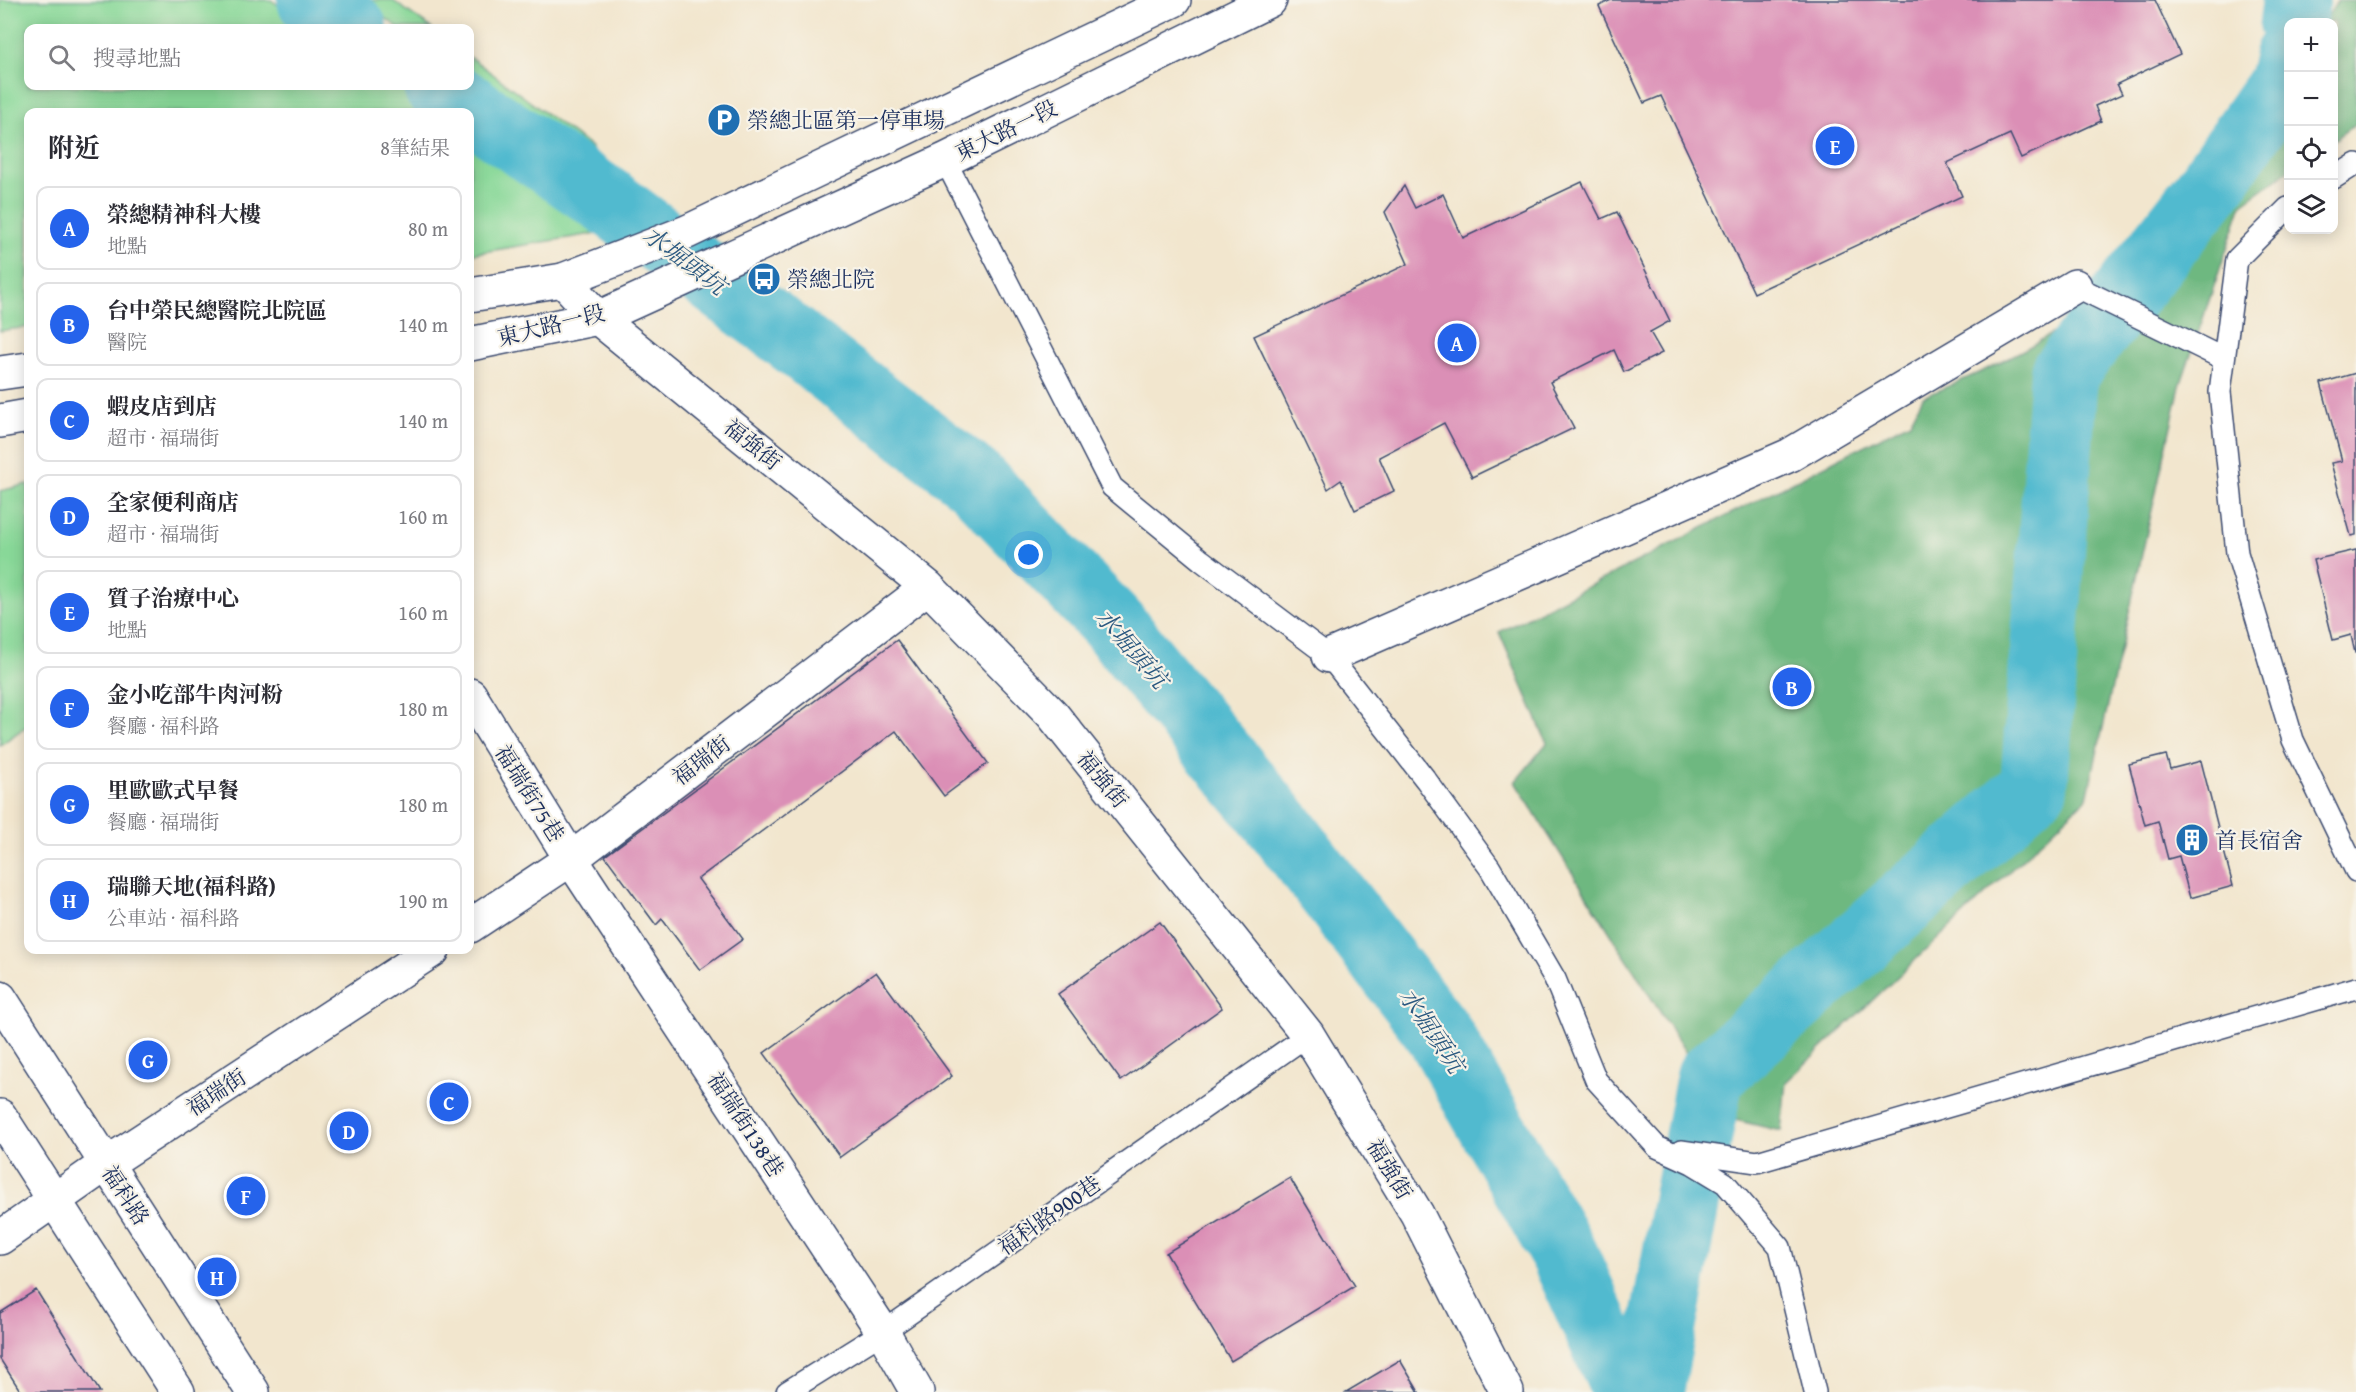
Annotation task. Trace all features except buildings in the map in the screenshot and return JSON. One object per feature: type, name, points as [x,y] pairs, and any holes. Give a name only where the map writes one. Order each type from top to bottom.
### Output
[{"type":"street","name":"東大路一段","points":[[474,295],[563,280],[687,232],[1174,0]]},
{"type":"street","name":"東大路一段","points":[[474,343],[598,318],[945,160],[1270,0]]},
{"type":"street","name":"福強街","points":[[563,280],[598,318],[928,587],[1052,714],[1308,1035],[1417,1214],[1507,1392]]},
{"type":"street","points":[[1329,656],[1790,455],[2075,286]]},
{"type":"street","points":[[0,374],[24,370]]},
{"type":"street","points":[[0,421],[24,417]]},
{"type":"street","name":"福瑞街","points":[[474,923],[571,859],[928,587]]},
{"type":"street","name":"福瑞街75巷","points":[[474,701],[571,859]]},
{"type":"street","name":"福瑞街138巷","points":[[571,859],[883,1332],[917,1392]]},
{"type":"street","name":"福瑞街","points":[[0,1238],[106,1164],[427,954]]},
{"type":"street","name":"福科路","points":[[0,998],[253,1392]]},
{"type":"street","points":[[0,1116],[178,1392]]},
{"type":"lane","points":[[945,160],[1112,487],[1201,560],[1329,656],[1426,780],[1490,868],[1555,978],[1596,1080],[1656,1147],[1692,1162],[1725,1183],[1780,1247],[1815,1392]]},
{"type":"lane","points":[[2338,175],[2356,164]]},
{"type":"lane","points":[[2284,213],[2237,260],[2220,392],[2237,553],[2293,740],[2356,871]]},
{"type":"lane","points":[[2075,286],[2224,359]]},
{"type":"lane","points":[[1656,1147],[1757,1162],[2356,988]]},
{"type":"lane","name":"福科路900巷","points":[[787,1392],[883,1332],[1308,1035]]},
{"type":"green space","points":[[0,0],[271,0],[307,24],[24,24],[24,90],[403,90],[431,108],[24,108],[24,328],[0,331]]},
{"type":"green space","points":[[360,0],[392,0],[425,24],[393,24]]},
{"type":"green space","points":[[2338,0],[2356,0],[2356,124],[2338,137],[2338,18],[2327,18]]},
{"type":"green space","points":[[474,60],[592,148],[596,174],[474,84]]},
{"type":"green space","points":[[2284,137],[2284,174],[2242,204],[2180,386],[2087,798],[1786,1082],[1781,1131],[1727,1118],[1515,782],[1547,743],[1499,632],[1910,422],[1923,397],[1983,371],[2027,348],[2154,274]]},
{"type":"green space","points":[[474,138],[611,231],[474,253]]},
{"type":"green space","points":[[24,485],[24,728],[0,745],[0,491]]},
{"type":"waterway","name":"水堀頭坑","points":[[311,0],[347,24]]},
{"type":"waterway","points":[[2294,18],[2296,0]]},
{"type":"waterway","points":[[1650,1392],[1710,1076],[2034,787],[2064,373],[2208,189],[2281,84],[2284,72]]},
{"type":"waterway","name":"水堀頭坑","points":[[443,90],[470,108]]},
{"type":"waterway","name":"水堀頭坑","points":[[474,111],[609,202],[780,330],[975,481],[1110,621],[1284,831],[1438,1032],[1564,1254],[1626,1392]]},
{"type":"place","name":"榮總北區第一停車場","points":[[724,120]]},
{"type":"place","name":"質子治療中心","points":[[1835,146]]},
{"type":"place","name":"榮總北院","points":[[764,279]]},
{"type":"place","name":"榮總精神科大樓","points":[[1457,343]]},
{"type":"place","name":"台中榮民總醫院北院區","points":[[1792,687]]},
{"type":"place","name":"首長宿舍","points":[[2192,840]]},
{"type":"place","name":"里歐歐式早餐","points":[[148,1060]]},
{"type":"place","name":"蝦皮店到店","points":[[449,1102]]},
{"type":"place","name":"全家便利商店","points":[[349,1131]]},
{"type":"place","name":"金小吃部牛肉河粉","points":[[246,1196]]},
{"type":"place","name":"瑞聯天地(福科路)","points":[[217,1277]]}]
